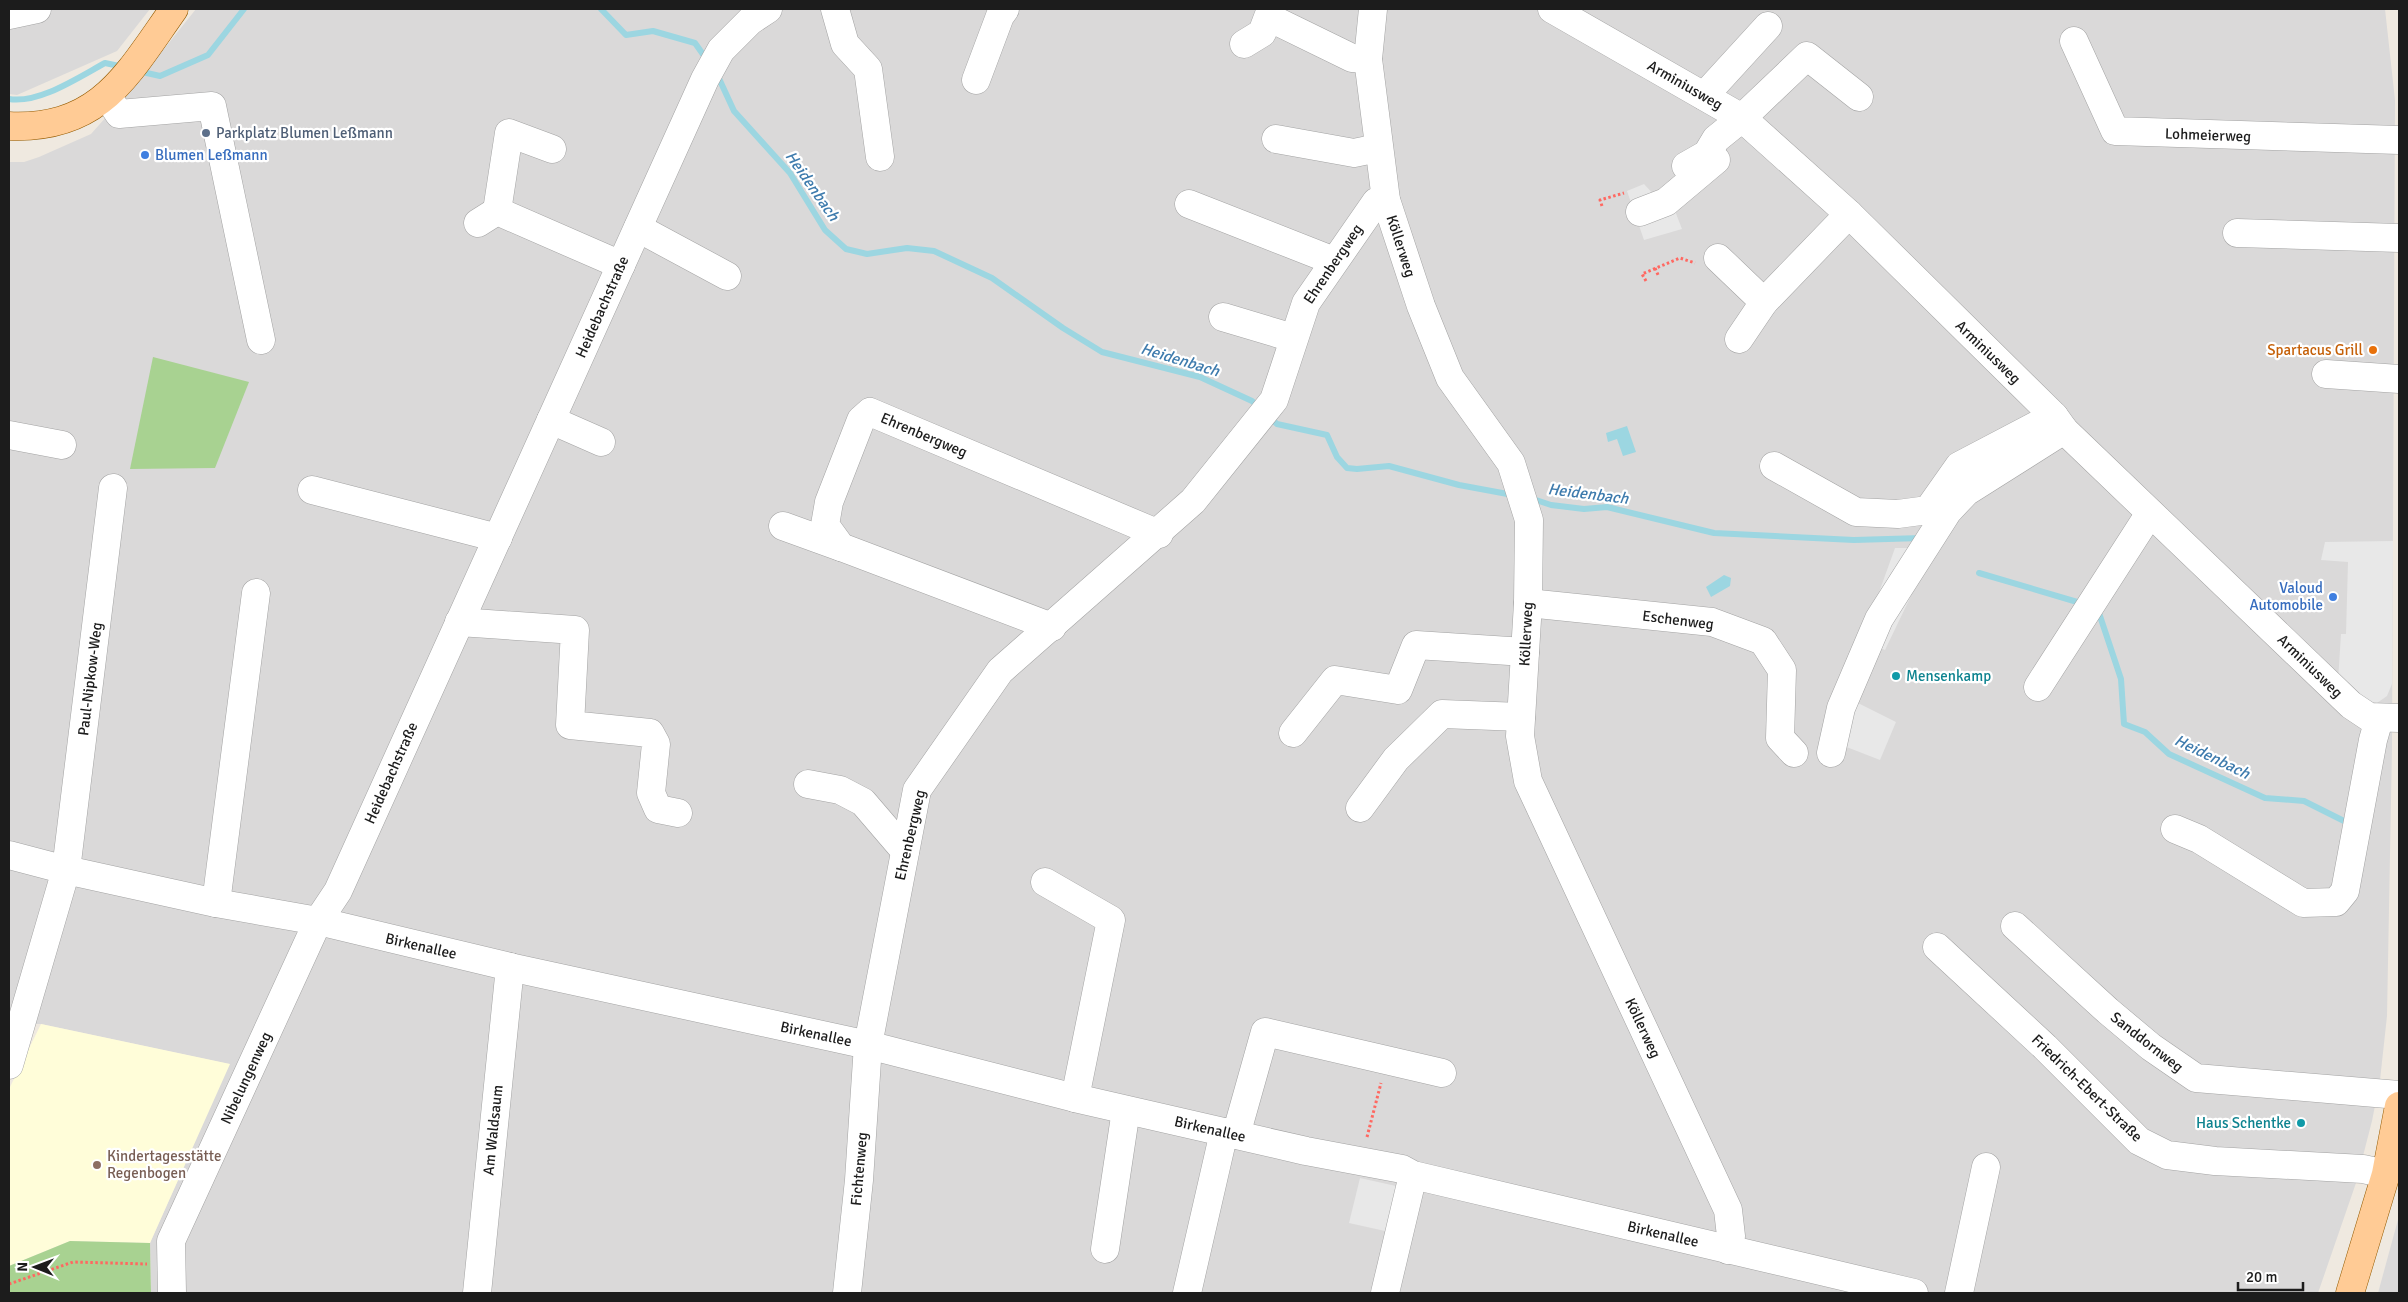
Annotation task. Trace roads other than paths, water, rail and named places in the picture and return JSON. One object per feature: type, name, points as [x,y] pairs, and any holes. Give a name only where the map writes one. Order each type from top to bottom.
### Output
[{"type":"main road","points":[[9,126],[31,127],[76,116],[113,89],[141,55],[174,9]]},
{"type":"main road","points":[[2350,1293],[2386,1174],[2399,1106]]},
{"type":"street","points":[[9,15],[36,9]]},
{"type":"street","name":"Heidebachstraße","points":[[318,921],[338,891],[705,80],[721,50],[750,21],[768,9]]},
{"type":"street","points":[[834,9],[845,44],[868,69],[880,157]]},
{"type":"street","points":[[976,80],[1000,16],[1005,9]]},
{"type":"street","name":"Köllerweg","points":[[1373,9],[1368,59],[1386,200],[1421,306],[1450,378],[1511,463],[1529,520],[1528,603],[1520,736],[1528,781],[1728,1210],[1731,1236],[1728,1250]]},
{"type":"street","name":"Arminiusweg","points":[[1552,9],[1704,96],[1747,123],[1849,214],[2150,513],[2351,705],[2369,718],[2389,718]]},
{"type":"street","points":[[1244,44],[1262,33],[1268,17],[1352,58],[1368,59]]},
{"type":"street","points":[[1704,96],[1768,26]]},
{"type":"street","name":"Lohmeierweg","points":[[2074,41],[2115,131],[2399,140]]},
{"type":"street","points":[[1640,212],[1666,202],[1747,123],[1807,56],[1859,97]]},
{"type":"street","points":[[113,89],[119,114],[212,106],[261,340]]},
{"type":"street","points":[[1686,166],[1707,154],[1716,139],[1747,123]]},
{"type":"street","points":[[552,149],[509,133],[488,217],[621,265]]},
{"type":"street","points":[[1276,139],[1354,152],[1378,148]]},
{"type":"street","name":"Ehrenbergweg","points":[[868,1045],[917,790],[1000,671],[1194,502],[1274,400],[1306,303],[1376,202],[1386,200]]},
{"type":"street","points":[[1188,204],[1334,261]]},
{"type":"street","points":[[1739,340],[1764,302],[1849,214]]},
{"type":"street","points":[[640,223],[720,265]]},
{"type":"street","points":[[2237,233],[2399,238]]},
{"type":"street","points":[[1707,261],[1764,302]]},
{"type":"street","points":[[1223,317],[1293,338]]},
{"type":"street","points":[[2326,374],[2399,379]]},
{"type":"street","name":"Ehrenbergweg","points":[[837,553],[825,525],[829,502],[860,420],[870,412],[1159,534]]},
{"type":"street","points":[[551,420],[600,442]]},
{"type":"street","points":[[1774,466],[1856,512],[1898,514],[1928,510],[1959,466],[2059,423]]},
{"type":"street","points":[[1831,754],[1841,708],[1879,619],[1948,511],[1966,492],[2059,423]]},
{"type":"street","points":[[9,435],[62,445]]},
{"type":"street","name":"Paul-Nipkow-Weg","points":[[66,870],[113,488]]},
{"type":"street","points":[[312,490],[498,538]]},
{"type":"street","points":[[2038,687],[2092,606],[2150,513]]},
{"type":"street","points":[[783,526],[837,553],[1046,632]]},
{"type":"street","points":[[216,903],[256,593]]},
{"type":"street","name":"Eschenweg","points":[[1528,603],[1712,622],[1762,641],[1782,670],[1780,738],[1794,753]]},
{"type":"street","points":[[460,622],[575,630],[570,725],[650,733],[656,744],[651,793],[658,809],[678,813]]},
{"type":"street","points":[[1293,733],[1334,680],[1398,690],[1416,645],[1525,652]]},
{"type":"street","points":[[1360,808],[1396,759],[1442,714],[1521,717]]},
{"type":"street","points":[[2175,830],[2200,839],[2303,903],[2336,902],[2345,891],[2373,740],[2389,718]]},
{"type":"street","points":[[808,784],[840,790],[863,802],[905,851]]},
{"type":"street","name":"Birkenallee","points":[[9,855],[66,870],[216,903],[318,921],[510,967],[868,1045],[1074,1098],[1306,1151],[1402,1169],[1413,1175],[1914,1293]]},
{"type":"street","points":[[9,1065],[66,870]]},
{"type":"street","points":[[1044,882],[1111,920],[1074,1098]]},
{"type":"street","name":"Nibelungenweg","points":[[172,1293],[170,1241],[318,921]]},
{"type":"street","name":"Sanddornweg","points":[[2015,926],[2108,1011],[2151,1047],[2196,1078],[2399,1095]]},
{"type":"street","name":"Friedrich-Ebert-Straße","points":[[1937,947],[2045,1047],[2139,1141],[2167,1155],[2205,1160],[2363,1169],[2386,1174]]},
{"type":"street","name":"Am Waldsaum","points":[[476,1293],[510,967]]},
{"type":"street","points":[[1187,1293],[1230,1133],[1265,1032],[1442,1073]]},
{"type":"street","name":"Fichtenweg","points":[[847,1293],[859,1180],[868,1045]]},
{"type":"street","points":[[1104,1249],[1126,1110]]},
{"type":"street","points":[[1959,1293],[1986,1167]]},
{"type":"street","points":[[1385,1293],[1413,1175]]},
{"type":"water","points":[[1627,426],[1636,452],[1623,456],[1617,439],[1608,442],[1606,433]]},
{"type":"water","points":[[1724,575],[1731,578],[1730,586],[1711,597],[1706,587]]},
{"type":"waterway","name":"Heidenbach","points":[[138,71],[160,76],[208,55],[244,9]]},
{"type":"waterway","name":"Heidenbach","points":[[601,9],[626,35],[653,31],[695,43],[707,60]]},
{"type":"waterway","name":"Heidenbach","points":[[9,99],[21,99],[46,93],[71,82],[105,63],[124,67]]},
{"type":"waterway","name":"Heidenbach","points":[[716,72],[734,111],[790,173],[825,230],[846,249],[867,254],[907,248],[934,251],[992,278],[1063,328],[1102,352],[1200,377],[1252,401],[1259,407]]},
{"type":"waterway","name":"Heidenbach","points":[[1268,416],[1277,424],[1327,435],[1337,457],[1347,468],[1389,466],[1459,485],[1513,495]]},
{"type":"waterway","name":"Heidenbach","points":[[1530,498],[1551,505],[1584,509],[1607,507],[1714,533],[1854,540],[1922,538]]},
{"type":"waterway","name":"Heidenbach","points":[[1979,573],[2084,604]]},
{"type":"waterway","name":"Heidenbach","points":[[2098,610],[2121,679],[2124,724],[2145,732],[2169,754],[2265,798],[2304,801],[2350,824]]},
{"type":"place","name":"Parkplatz Blumen Leßmann","points":[[206,133]]},
{"type":"place","name":"Blumen Leßmann","points":[[145,155]]},
{"type":"place","name":"Spartacus Grill","points":[[2373,350]]},
{"type":"place","name":"Valoud Automobile","points":[[2333,597]]},
{"type":"place","name":"Mensenkamp","points":[[1896,676]]},
{"type":"place","name":"Haus Schentke","points":[[2301,1123]]},
{"type":"place","name":"Kindertagesstätte Regenbogen","points":[[97,1165]]}]
